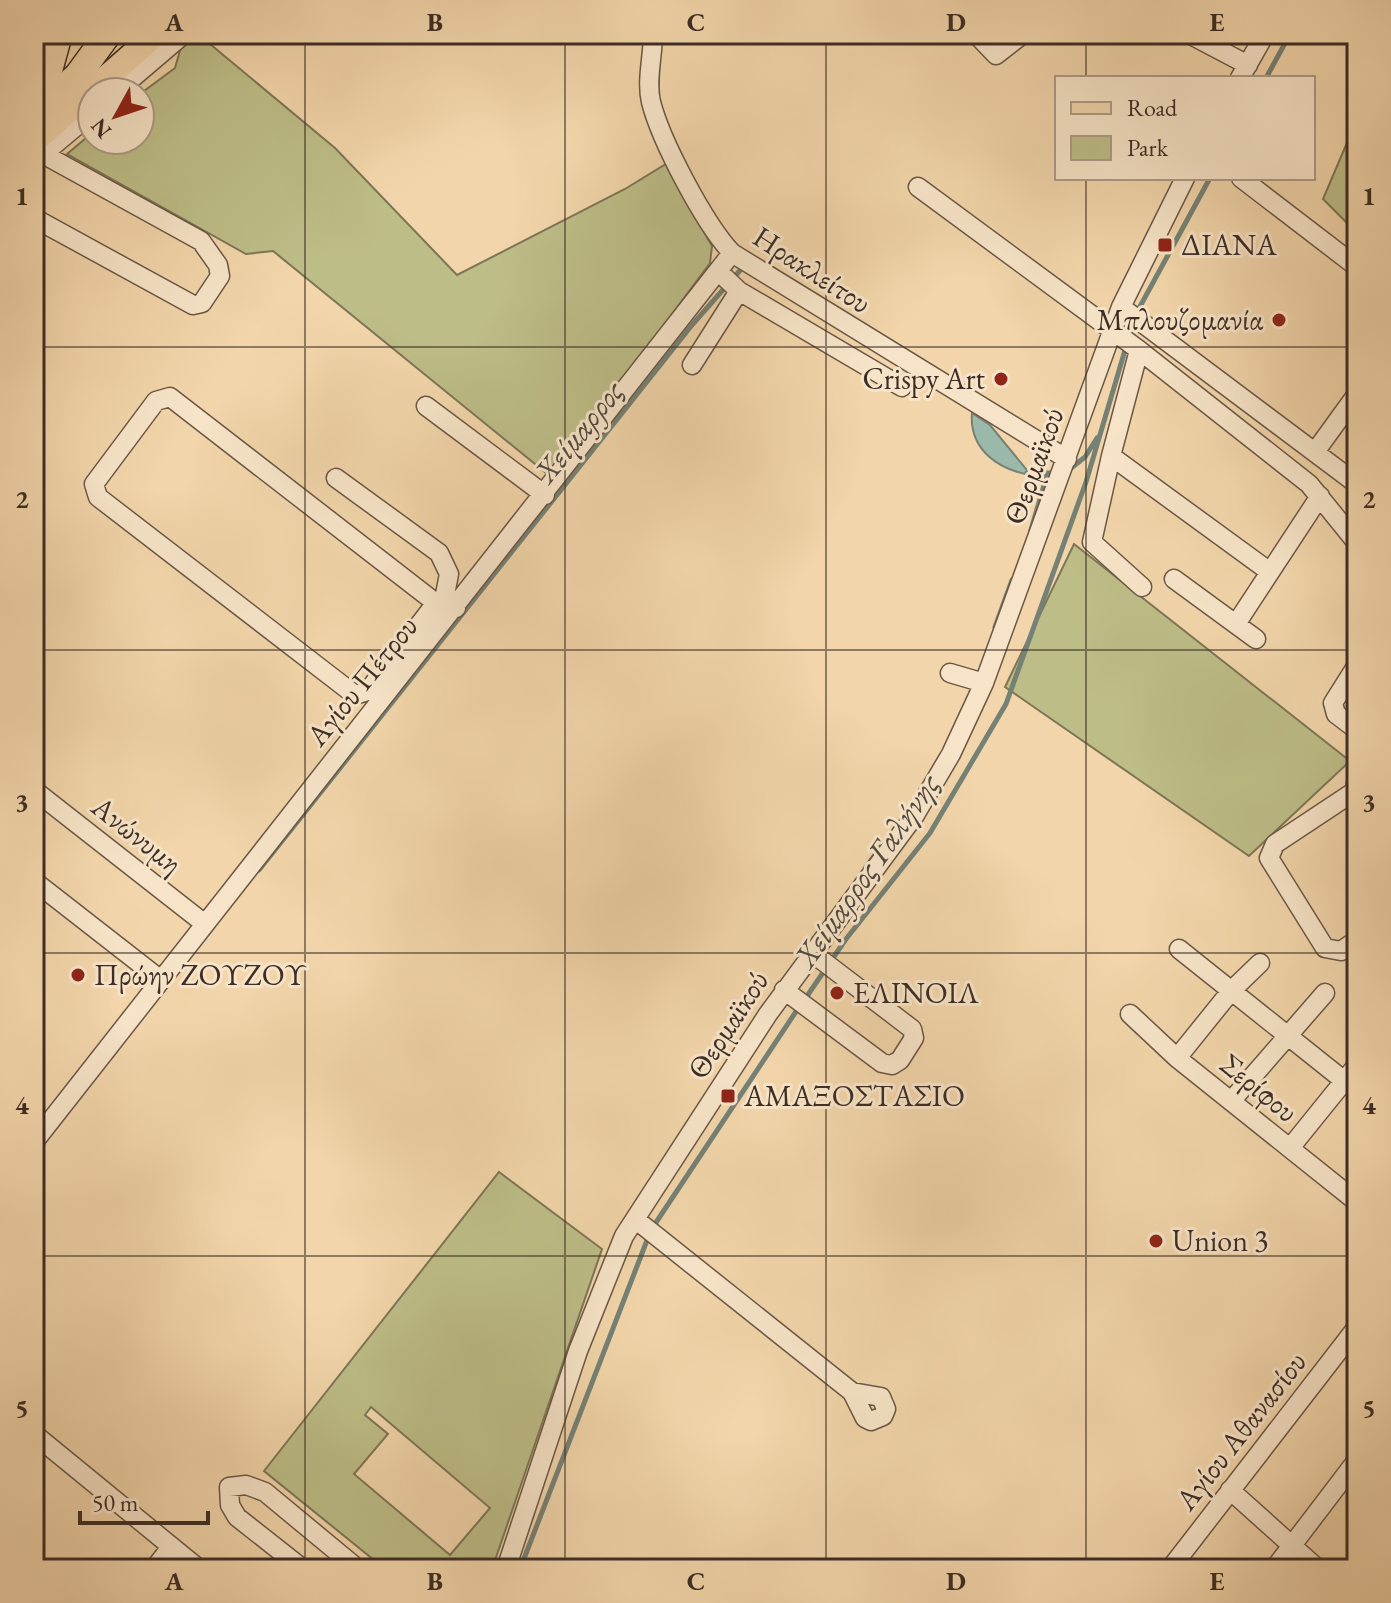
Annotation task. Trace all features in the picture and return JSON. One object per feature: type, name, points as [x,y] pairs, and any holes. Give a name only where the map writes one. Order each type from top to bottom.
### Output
[{"type":"highway","points":[[34,115],[78,75],[108,34]]},
{"type":"main road","points":[[34,97],[51,67],[60,34]]},
{"type":"main road","points":[[37,152],[156,34]]},
{"type":"street","points":[[135,76],[184,34]]},
{"type":"street","name":"Ηρακλείτου","points":[[653,34],[650,88],[656,114],[707,221],[732,253],[1067,459]]},
{"type":"street","points":[[976,34],[996,55],[1023,34]]},
{"type":"street","points":[[1189,34],[1244,71],[1265,34]]},
{"type":"street","points":[[34,218],[193,305],[202,303],[220,276],[218,265],[203,242],[37,152],[76,124]]},
{"type":"street","name":"Θερμαϊκού","points":[[506,1569],[583,1337],[617,1251],[784,990],[927,797],[984,683],[1121,307],[1184,180]]},
{"type":"street","points":[[1244,180],[1357,267]]},
{"type":"street","points":[[918,187],[1139,350],[1309,484],[1357,543]]},
{"type":"street","name":"Αγίου Πέτρου","points":[[34,1142],[205,924],[445,605],[545,495],[732,253]]},
{"type":"street","points":[[718,271],[739,291],[902,387]]},
{"type":"street","points":[[692,365],[739,291]]},
{"type":"street","points":[[1121,307],[1357,484]]},
{"type":"street","points":[[1139,350],[1092,542],[1142,587]]},
{"type":"street","points":[[1315,452],[1357,394]]},
{"type":"street","points":[[336,478],[439,553],[449,574],[445,605],[368,691],[355,695],[98,497],[94,484],[156,401],[170,397],[445,605]]},
{"type":"street","points":[[426,406],[545,495]]},
{"type":"street","points":[[1111,456],[1270,572]]},
{"type":"street","points":[[1236,624],[1320,496]]},
{"type":"street","points":[[1174,579],[1256,639]]},
{"type":"street","points":[[1357,665],[1333,703],[1336,714],[1357,730]]},
{"type":"street","points":[[950,673],[984,683]]},
{"type":"street","points":[[1357,776],[1355,791],[1275,844],[1269,858],[1325,948],[1341,951],[1357,940]]},
{"type":"street","name":"Ανώνυμη","points":[[34,790],[205,924]]},
{"type":"street","points":[[34,881],[161,980]]},
{"type":"street","points":[[1179,949],[1351,1086]]},
{"type":"street","points":[[784,990],[882,1063],[892,1065],[900,1060],[914,1038],[912,1029],[811,952]]},
{"type":"street","points":[[1177,1058],[1231,991],[1260,963]]},
{"type":"street","points":[[1232,1100],[1325,993]]},
{"type":"street","name":"Σερίφου","points":[[1130,1014],[1177,1058],[1357,1202]]},
{"type":"street","points":[[1290,1148],[1351,1086],[1357,1065]]},
{"type":"street","points":[[635,1219],[852,1392]]},
{"type":"street","name":"Αγίου Αθανασίου","points":[[1170,1569],[1353,1338]]},
{"type":"street","points":[[34,1434],[199,1569]]},
{"type":"street","points":[[1274,1569],[1357,1460]]},
{"type":"street","points":[[303,1569],[237,1517],[230,1505],[229,1487],[246,1485],[265,1492],[358,1569]]},
{"type":"street","points":[[1230,1490],[1318,1569]]},
{"type":"street","points":[[154,1569],[171,1547]]},
{"type":"green space","points":[[198,34],[335,148],[457,275],[625,189],[666,164],[712,246],[710,263],[551,477],[273,251],[246,254],[67,154],[76,146],[76,156],[156,156],[156,82],[175,68],[181,47]]},
{"type":"green space","points":[[1352,131],[1357,134],[1357,233],[1323,199]]},
{"type":"green space","points":[[1074,544],[1350,761],[1249,856],[1005,687]]},
{"type":"green space","points":[[499,1172],[602,1249],[492,1569],[385,1569],[264,1471]],"holes":[[[371,1407],[490,1508],[450,1555],[354,1474],[388,1434],[365,1415]]]},
{"type":"shaded area","points":[[972,413],[990,425],[1031,475],[1008,468],[988,456],[975,438]]},
{"type":"waterway","name":"Χείμαρρος Γαλήνης","points":[[1267,76],[1290,34]]},
{"type":"waterway","name":"Χείμαρρος Γαλήνης","points":[[1129,338],[1137,312],[1209,180]]},
{"type":"waterway","name":"Χείμαρρος","points":[[259,870],[692,325],[743,267]]},
{"type":"waterway","name":"Χείμαρρος Γαλήνης","points":[[805,999],[846,939],[930,833],[1006,704],[1086,482],[1126,347]]},
{"type":"waterway","name":"Χείμαρρος","points":[[1070,469],[1085,457],[1097,438]]},
{"type":"waterway","name":"Χείμαρρος","points":[[1027,473],[1056,473]]},
{"type":"waterway","name":"Χείμαρρος Γαλήνης","points":[[1031,530],[1047,475]]},
{"type":"waterway","name":"Χείμαρρος Γαλήνης","points":[[995,627],[1012,580]]},
{"type":"waterway","name":"Χείμαρρος Γαλήνης","points":[[866,867],[886,840]]},
{"type":"waterway","name":"Χείμαρρος Γαλήνης","points":[[520,1569],[651,1230],[799,1007]]},
{"type":"place","name":"ΔΙΑΝΑ","points":[[1165,245]]},
{"type":"place","name":"Μπλουζομανία","points":[[1279,320]]},
{"type":"place","name":"Crispy Art","points":[[1001,379]]},
{"type":"place","name":"Πρώην ΖΟΥΖΟΥ","points":[[78,975]]},
{"type":"place","name":"ΕΛΙΝΟΙΛ","points":[[837,993]]},
{"type":"place","name":"ΑΜΑΞΟΣΤΑΣΙΟ","points":[[728,1096]]},
{"type":"place","name":"Union 3","points":[[1156,1241]]}]
